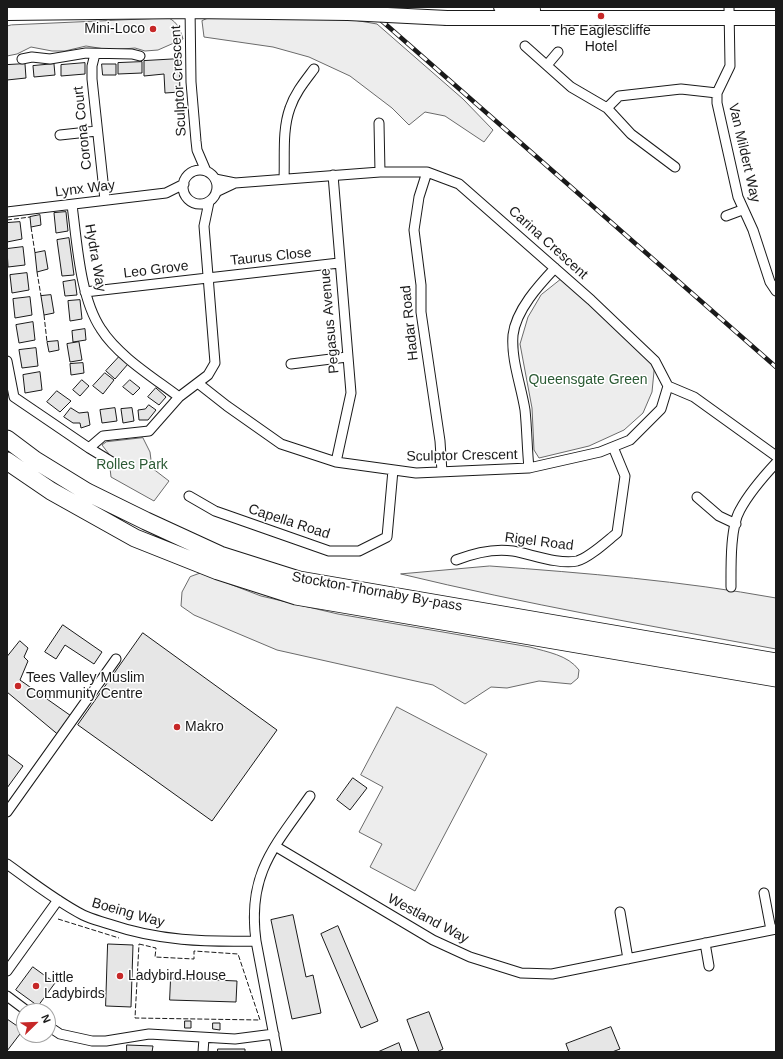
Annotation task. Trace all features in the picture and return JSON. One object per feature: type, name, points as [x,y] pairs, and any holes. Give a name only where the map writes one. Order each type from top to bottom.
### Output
[{"type":"highway","points":[[7,433],[35,460]]},
{"type":"highway","name":"Stockton-Thornaby By-pass","points":[[7,439],[35,460],[87,492],[220,555],[299,580],[776,662]]},
{"type":"highway","name":"Stockton-Thornaby By-pass","points":[[7,461],[51,491],[135,538],[218,571],[296,596],[776,678]]},
{"type":"main road","points":[[501,7],[538,12],[627,18],[729,13],[776,18]]},
{"type":"main road","points":[[7,13],[190,9],[348,13],[447,18],[538,12]]},
{"type":"street","name":"Sculptor Crescent","points":[[190,9],[191,82],[197,150],[194,172]]},
{"type":"street","name":"Van Mildert Way","points":[[729,13],[730,66],[717,93],[721,129],[734,186],[742,210],[753,230],[770,282],[776,291]]},
{"type":"street","points":[[525,46],[547,64],[571,87],[607,108],[631,134],[675,167]]},
{"type":"street","points":[[547,64],[558,52]]},
{"type":"street","points":[[22,59],[32,57],[50,59],[77,54],[132,54],[140,56]]},
{"type":"street","name":"Corona Court","points":[[95,54],[92,66],[92,80],[105,200]]},
{"type":"street","points":[[284,179],[286,129],[290,108],[298,90],[314,68]]},
{"type":"street","points":[[607,108],[619,96],[681,89],[717,93]]},
{"type":"street","points":[[379,123],[380,172]]},
{"type":"street","points":[[60,135],[97,131]]},
{"type":"street","name":"Sculptor Crescent","points":[[197,150],[206,171]]},
{"type":"street","points":[[89,448],[103,436],[149,431],[179,397],[199,384],[208,375],[215,363],[204,226],[209,202],[216,192],[215,179],[206,171],[194,172],[187,177],[184,184],[186,196],[196,203],[204,226]]},
{"type":"street","name":"Carina Crescent","points":[[215,179],[235,183],[380,172],[427,172],[459,184],[555,268],[655,361],[668,386]]},
{"type":"street","name":"Hadar Road","points":[[427,172],[419,197],[414,230],[421,285],[421,312],[440,442],[442,472]]},
{"type":"street","name":"Pegasus Avenue","points":[[333,175],[350,393],[336,462]]},
{"type":"street","name":"Carina Crescent","points":[[216,192],[235,183]]},
{"type":"street","name":"Lynx Way","points":[[166,193],[184,184]]},
{"type":"street","name":"Lynx Way","points":[[7,212],[166,193],[186,196]]},
{"type":"street","points":[[196,203],[209,202]]},
{"type":"street","name":"Hydra Way","points":[[72,205],[85,292],[100,329],[116,348],[179,397]]},
{"type":"street","points":[[726,216],[742,210]]},
{"type":"street","name":"Taurus Close","points":[[207,278],[339,264]]},
{"type":"street","points":[[529,468],[525,412],[514,357],[514,334],[523,308],[537,287],[555,268]]},
{"type":"street","name":"Leo Grove","points":[[85,292],[162,285],[207,278]]},
{"type":"street","points":[[291,364],[347,357]]},
{"type":"street","points":[[7,361],[14,397],[112,462]]},
{"type":"street","name":"Sculptor Crescent","points":[[199,384],[227,406],[281,444],[336,462],[416,474],[529,468],[600,452],[630,440],[661,409],[668,386]]},
{"type":"street","points":[[668,386],[694,397],[776,456]]},
{"type":"street","name":"Rigel Road","points":[[456,560],[483,551],[512,551],[549,560],[577,561],[599,548],[617,533],[625,476],[613,447]]},
{"type":"street","points":[[731,587],[732,545],[739,511],[760,480],[776,463]]},
{"type":"street","name":"Capella Road","points":[[189,496],[215,511],[329,550],[359,551],[387,537],[393,470]]},
{"type":"street","points":[[696,497],[719,516],[736,524]]},
{"type":"street","points":[[8,808],[116,660]]},
{"type":"street","points":[[277,1052],[256,941],[254,917],[258,882],[266,861],[275,846],[310,796]]},
{"type":"street","name":"Westland Way","points":[[275,846],[433,940],[470,957],[521,973],[552,974],[773,929],[764,893]]},
{"type":"street","name":"Boeing Way","points":[[7,864],[58,900],[84,916],[141,934],[176,940],[211,942],[256,941]]},
{"type":"street","points":[[7,971],[58,900]]},
{"type":"street","points":[[620,912],[628,959]]},
{"type":"street","points":[[705,943],[709,966]]},
{"type":"street","points":[[7,996],[16,1003]]},
{"type":"street","points":[[56,1031],[60,1034],[92,1041],[106,1041],[149,1034],[235,1039],[274,1034]]},
{"type":"street","points":[[203,1052],[204,1038]]},
{"type":"green space","points":[[211,17],[348,19],[377,24],[463,99],[493,130],[484,142],[445,116],[425,112],[409,125],[392,108],[350,76],[309,57],[273,47],[204,37],[202,21]]},
{"type":"green space","points":[[169,18],[175,22],[183,39],[158,50],[145,51],[135,48],[111,50],[86,46],[65,51],[52,51],[31,47],[17,54],[7,56],[7,26],[11,25]]},
{"type":"green space","name":"Queensgate Green","points":[[564,277],[655,361],[652,392],[643,413],[624,430],[589,446],[539,458],[534,450],[532,408],[520,344],[528,317],[541,295]]},
{"type":"green space","name":"Rolles Park","points":[[143,438],[150,452],[152,468],[169,481],[154,501],[111,477],[110,468],[112,458],[102,445],[106,442]]},
{"type":"green space","points":[[490,566],[670,582],[776,598],[776,649],[541,605],[401,574]]},
{"type":"green space","points":[[201,573],[261,596],[338,614],[530,647],[563,657],[579,670],[578,678],[571,684],[539,681],[507,688],[491,687],[465,704],[433,685],[277,650],[194,615],[181,606],[182,592],[190,577]]},
{"type":"green space","points":[[397,707],[487,754],[415,891],[370,867],[382,844],[359,832],[383,787],[361,775]]},
{"type":"building","points":[[179,59],[180,92],[165,93],[164,74],[144,76],[144,61]]},
{"type":"building","points":[[142,62],[142,73],[118,74],[118,63]]},
{"type":"building","points":[[85,63],[85,74],[61,76],[61,65]]},
{"type":"building","points":[[25,64],[26,78],[7,80],[7,65]]},
{"type":"building","points":[[54,64],[55,75],[34,77],[33,66]]},
{"type":"building","points":[[102,64],[116,64],[116,75],[103,75]]},
{"type":"building","points":[[66,212],[68,231],[56,233],[54,213]]},
{"type":"building","points":[[40,215],[41,225],[31,227],[30,217]]},
{"type":"building","points":[[20,222],[22,239],[7,242],[7,223]]},
{"type":"building","points":[[69,238],[74,275],[62,276],[57,240]]},
{"type":"building","points":[[23,247],[25,265],[8,267],[7,249]]},
{"type":"building","points":[[45,251],[48,269],[37,272],[35,253]]},
{"type":"building","points":[[27,273],[29,290],[12,293],[10,275]]},
{"type":"building","points":[[75,280],[77,295],[65,296],[63,282]]},
{"type":"building","points":[[51,295],[54,313],[44,315],[41,296]]},
{"type":"building","points":[[30,297],[32,315],[15,318],[13,299]]},
{"type":"building","points":[[80,300],[82,319],[70,321],[68,301]]},
{"type":"building","points":[[33,322],[35,340],[19,343],[16,325]]},
{"type":"building","points":[[85,329],[86,340],[73,342],[72,331]]},
{"type":"building","points":[[58,341],[59,350],[49,352],[47,342]]},
{"type":"building","points":[[79,342],[82,360],[70,362],[67,344]]},
{"type":"building","points":[[36,348],[38,366],[22,368],[19,350]]},
{"type":"building","points":[[119,357],[128,364],[115,379],[106,371]]},
{"type":"building","points":[[83,363],[84,373],[71,375],[70,364]]},
{"type":"building","points":[[40,372],[42,390],[25,393],[23,375]]},
{"type":"building","points":[[105,373],[114,380],[103,394],[93,386]]},
{"type":"building","points":[[82,380],[89,386],[80,396],[73,390]]},
{"type":"building","points":[[130,380],[140,388],[133,395],[123,387]]},
{"type":"building","points":[[156,388],[166,397],[159,405],[148,397]]},
{"type":"building","points":[[57,391],[71,401],[60,412],[47,402]]},
{"type":"building","points":[[149,405],[156,410],[148,420],[139,420],[138,410],[145,409]]},
{"type":"building","points":[[71,408],[79,413],[88,412],[90,425],[81,428],[80,423],[73,423],[64,417]]},
{"type":"building","points":[[115,408],[117,421],[102,423],[100,410]]},
{"type":"building","points":[[132,408],[134,421],[123,423],[121,409]]},
{"type":"building","points":[[63,625],[102,652],[94,664],[65,645],[56,659],[45,652]]},
{"type":"building","name":"Makro","points":[[143,633],[277,730],[212,821],[78,725]]},
{"type":"building","name":"Tees Valley Muslim Community Centre","points":[[20,641],[28,648],[24,657],[28,661],[20,680],[74,718],[61,737],[7,692],[7,657]]},
{"type":"building","points":[[7,754],[23,766],[7,788]]},
{"type":"building","points":[[353,778],[367,788],[350,810],[337,800]]},
{"type":"building","points":[[293,915],[306,977],[313,975],[321,1013],[292,1019],[271,920]]},
{"type":"building","points":[[338,926],[378,1021],[361,1028],[321,934]]},
{"type":"building","name":"Ladybird House","points":[[108,944],[133,945],[131,1007],[106,1006]]},
{"type":"building","name":"Little Ladybirds","points":[[33,967],[55,983],[40,1003],[34,1003],[16,990]]},
{"type":"building","points":[[171,978],[237,981],[236,1002],[170,1000]]},
{"type":"building","points":[[429,1012],[443,1049],[437,1052],[419,1052],[407,1020]]},
{"type":"building","points":[[7,1019],[16,1025],[16,1039],[7,1051]]},
{"type":"building","points":[[185,1021],[191,1021],[191,1028],[185,1028]]},
{"type":"building","points":[[213,1023],[220,1023],[220,1030],[213,1029]]},
{"type":"building","points":[[611,1027],[620,1049],[612,1052],[569,1052],[566,1044]]},
{"type":"building","points":[[399,1043],[402,1052],[378,1052]]},
{"type":"building","points":[[127,1045],[153,1046],[152,1052],[127,1052]]},
{"type":"building","points":[[218,1049],[245,1049],[245,1052],[218,1052]]},
{"type":"railway","points":[[366,7],[776,367]]},
{"type":"fence","points":[[7,220],[30,217]]},
{"type":"fence","points":[[31,227],[35,253]]},
{"type":"fence","points":[[37,272],[41,296]]},
{"type":"fence","points":[[44,315],[47,342]]},
{"type":"fence","points":[[776,850],[776,855]]},
{"type":"fence","points":[[58,919],[119,938]]},
{"type":"fence","points":[[139,944],[156,948],[155,957],[194,959],[194,951],[238,954],[260,1020],[135,1018],[139,944]]},
{"type":"place","name":"The Eaglescliffe Hotel","points":[[601,16]]},
{"type":"place","name":"Mini-Loco","points":[[153,29]]},
{"type":"place","name":"Tees Valley Muslim Community Centre","points":[[18,686]]},
{"type":"place","name":"Makro","points":[[177,727]]},
{"type":"place","name":"Ladybird House","points":[[120,976]]},
{"type":"place","name":"Little Ladybirds","points":[[36,986]]}]
